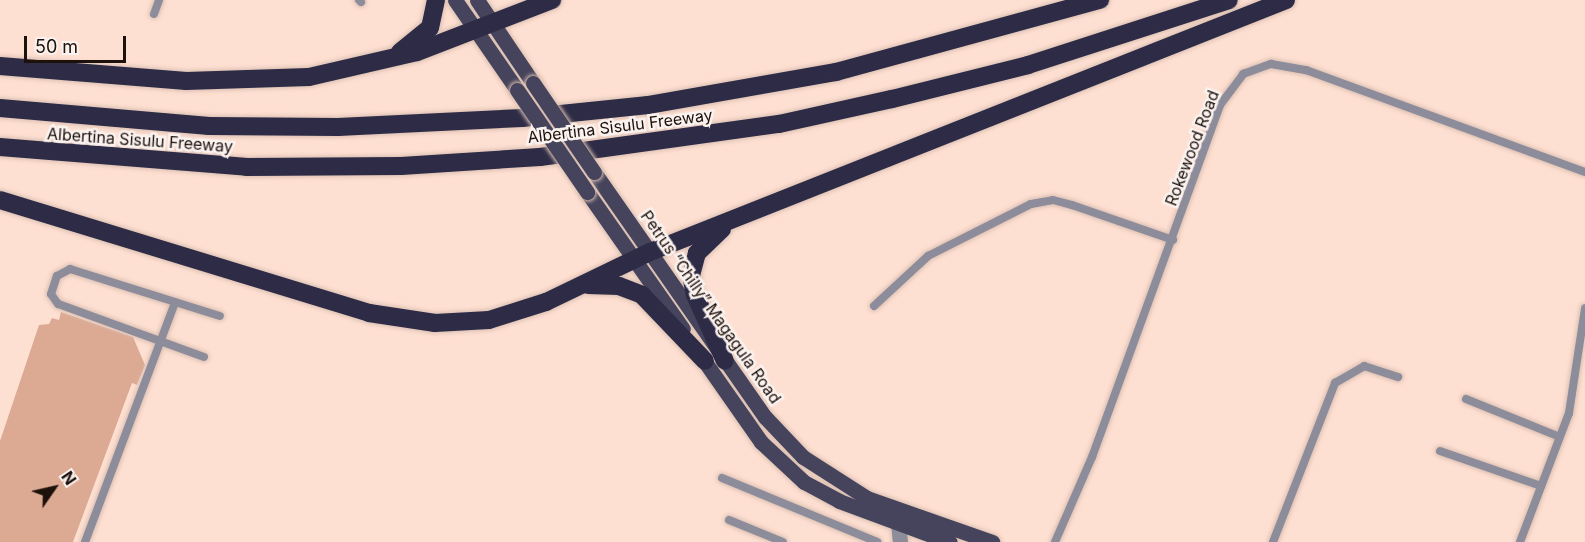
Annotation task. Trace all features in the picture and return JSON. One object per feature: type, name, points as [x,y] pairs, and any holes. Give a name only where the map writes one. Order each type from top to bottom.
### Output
[{"type":"highway","points":[[391,58],[430,28],[436,0]]},
{"type":"highway","points":[[0,66],[231,83],[309,77],[391,58],[494,25],[552,0]]},
{"type":"highway","name":"Albertina Sisulu Freeway","points":[[0,108],[209,126],[338,127],[545,116],[648,105],[836,72],[1100,0]]},
{"type":"highway","name":"Albertina Sisulu Freeway","points":[[0,147],[248,167],[401,166],[552,156],[778,124],[892,99],[1028,65],[1229,0]]},
{"type":"highway","points":[[0,200],[402,320],[489,320],[586,285],[642,255],[1286,0]]},
{"type":"highway","points":[[725,361],[695,295],[691,269],[703,245],[736,219]]},
{"type":"highway","points":[[586,285],[619,286],[642,295],[705,361]]},
{"type":"main road","name":"Petrus “Chilly” Magagula Road","points":[[455,0],[586,192],[642,255],[772,424],[824,473],[867,498],[992,542]]},
{"type":"main road","name":"Petrus “Chilly” Magagula Road","points":[[477,0],[594,172],[705,361],[747,424],[786,467],[840,501],[950,542]]},
{"type":"street","points":[[898,523],[900,542]]},
{"type":"lane","points":[[154,14],[159,0]]},
{"type":"lane","name":"Rokewood Road","points":[[1055,542],[1173,240],[1227,91],[1243,74],[1271,64],[1349,84],[1585,172]]},
{"type":"lane","points":[[874,306],[928,256],[1031,204],[1053,200],[1173,240]]},
{"type":"lane","points":[[204,357],[58,304],[51,294],[57,276],[70,269],[220,316]]},
{"type":"lane","points":[[85,542],[176,302]]},
{"type":"lane","points":[[1520,542],[1560,437],[1577,383],[1585,308]]},
{"type":"lane","points":[[1273,542],[1335,383],[1364,366],[1398,377]]},
{"type":"lane","points":[[1466,399],[1560,437]]},
{"type":"lane","points":[[1440,451],[1541,486]]},
{"type":"lane","points":[[722,478],[877,542]]},
{"type":"lane","points":[[729,520],[783,542]]},
{"type":"building","points":[[61,312],[133,337],[145,365],[137,385],[132,383],[73,542],[0,542],[0,441],[39,325],[49,324],[52,318],[59,320]]}]
